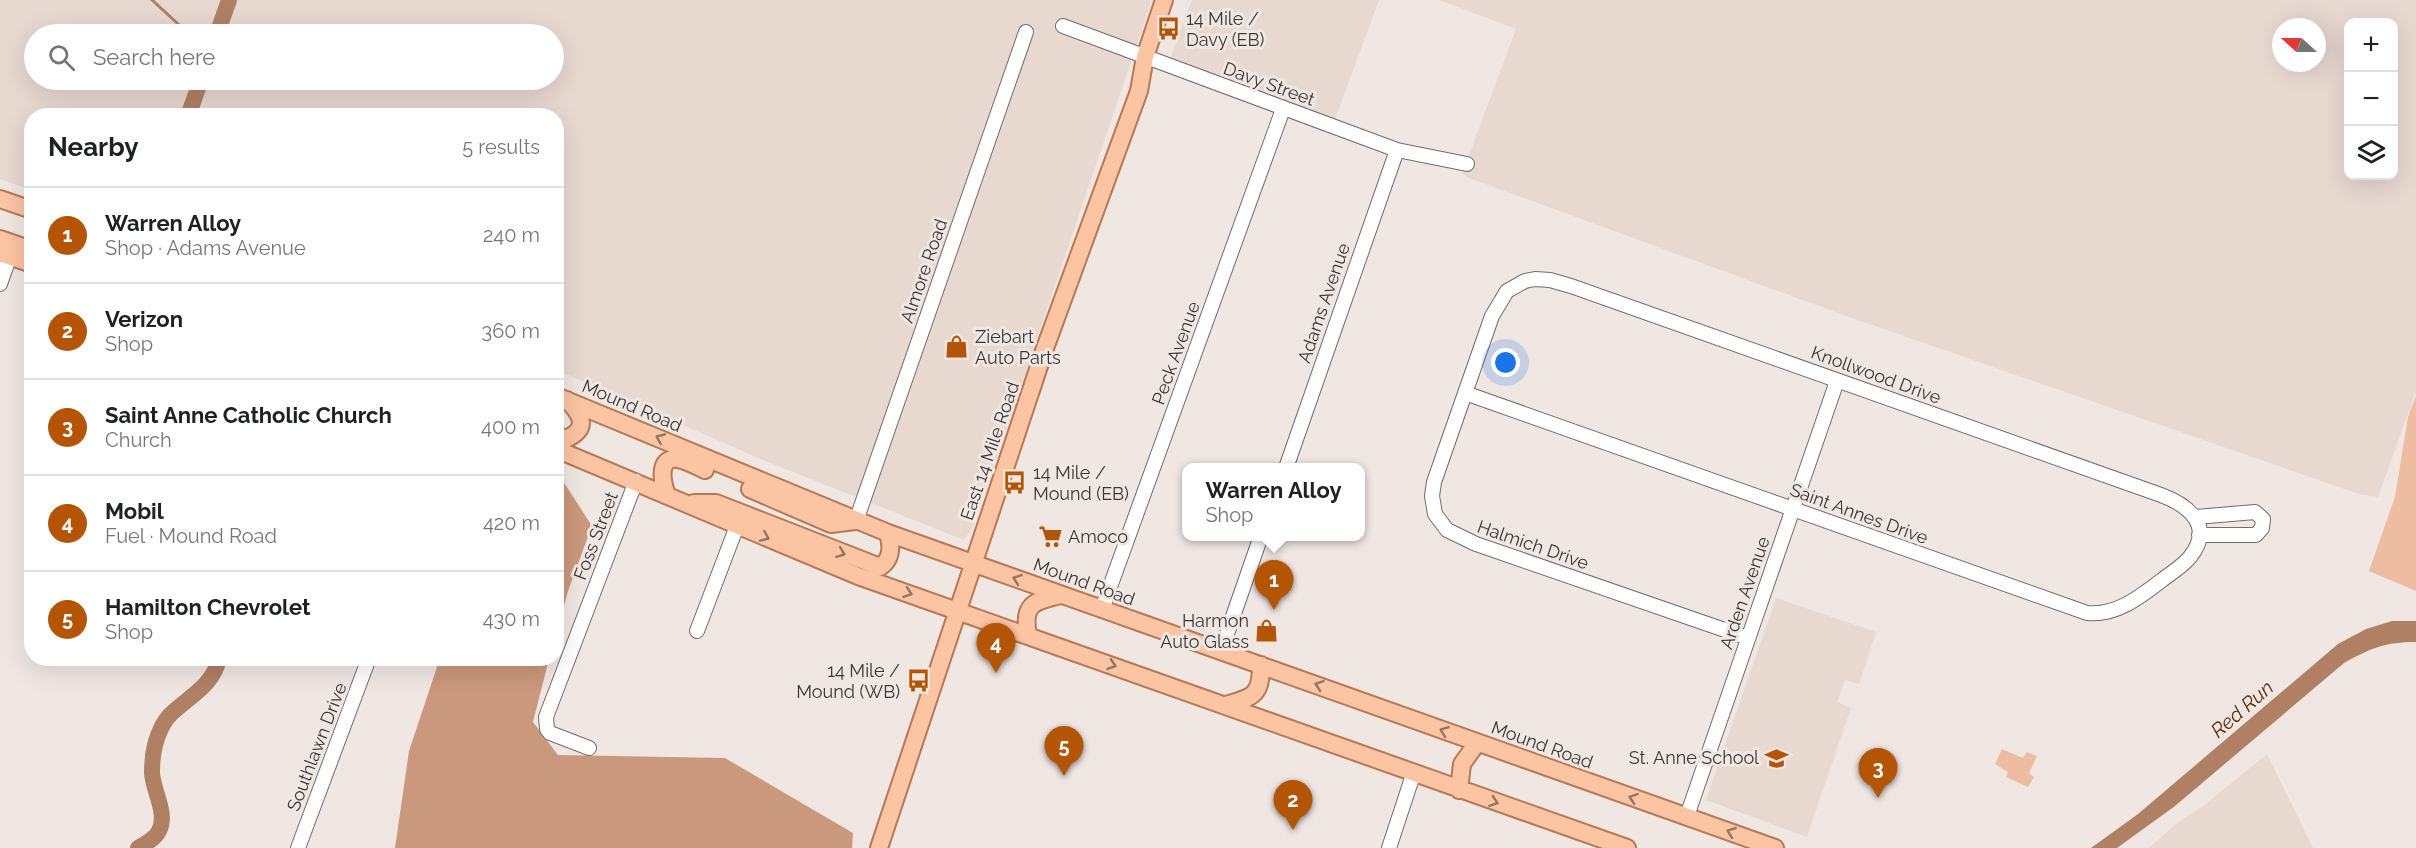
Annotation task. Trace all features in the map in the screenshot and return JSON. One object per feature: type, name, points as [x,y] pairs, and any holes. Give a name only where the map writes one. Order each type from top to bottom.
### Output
[{"type":"main road","name":"East 14 Mile Road","points":[[879,848],[1066,288],[1106,186],[1139,91],[1145,57],[1164,0]]},
{"type":"main road","points":[[0,199],[24,207]]},
{"type":"main road","points":[[6,248],[24,249]]},
{"type":"main road","points":[[6,248],[24,259]]},
{"type":"main road","name":"Mound Road","points":[[564,399],[888,533],[1775,848]]},
{"type":"main road","points":[[564,400],[579,412],[581,419],[580,427],[575,435],[564,438]]},
{"type":"main road","points":[[564,452],[687,503],[879,567],[888,560],[892,547],[888,533]]},
{"type":"main road","points":[[668,495],[662,471],[669,461],[680,459],[831,524],[856,521]]},
{"type":"main road","points":[[740,520],[858,576],[1627,848]]},
{"type":"main road","points":[[1028,635],[1025,623],[1028,610],[1039,600],[1060,595]]},
{"type":"main road","points":[[1226,705],[1255,694],[1261,683],[1261,665]]},
{"type":"main road","points":[[1459,790],[1462,764],[1477,743]]},
{"type":"street","name":"Davy Street","points":[[1062,26],[1397,150],[1467,164]]},
{"type":"street","name":"Almore Road","points":[[856,521],[1026,32]]},
{"type":"street","name":"Peck Avenue","points":[[1102,609],[1283,109]]},
{"type":"street","name":"Adams Avenue","points":[[1288,463],[1397,150]]},
{"type":"street","points":[[0,284],[6,248]]},
{"type":"street","name":"Knollwood Drive","points":[[1465,393],[1500,300],[1515,285],[1535,279],[1550,280],[2178,501],[2196,517]]},
{"type":"street","name":"Arden Avenue","points":[[1687,816],[1837,381]]},
{"type":"street","name":"Saint Annes Drive","points":[[1465,393],[2071,608],[2097,614],[2109,613],[2118,608],[2150,589],[2183,564],[2196,548],[2199,535]]},
{"type":"street","name":"Halmich Drive","points":[[1465,393],[1432,496],[1435,514],[1447,530],[1476,544],[1748,638]]},
{"type":"street","name":"Foss Street","points":[[589,748],[550,733],[547,729],[546,717],[636,481]]},
{"type":"street","points":[[2255,512],[2263,519],[2262,528],[2256,535],[2199,535],[2196,517],[2255,512]]},
{"type":"street","points":[[697,631],[740,520]]},
{"type":"street","points":[[1221,651],[1260,541]]},
{"type":"street","name":"Southlawn Drive","points":[[298,848],[366,666]]},
{"type":"street","points":[[1389,848],[1414,772]]},
{"type":"shaded area","points":[[0,0],[1152,0],[973,527],[964,540],[763,460],[564,373],[564,108],[24,108],[24,188],[0,179]]},
{"type":"shaded area","points":[[1192,0],[1379,0],[1335,119],[1170,60]]},
{"type":"shaded area","points":[[1439,0],[2416,0],[2416,392],[2378,497],[2359,494],[1852,318],[1462,174],[1516,29]]},
{"type":"shaded area","points":[[2416,396],[2416,591],[2369,571],[2395,497],[2408,417]]},
{"type":"shaded area","points":[[564,483],[592,526],[564,606]]},
{"type":"shaded area","name":"St. Anne School","points":[[1776,598],[1876,632],[1859,684],[1845,680],[1837,702],[1851,708],[1807,837],[1706,800]]},
{"type":"shaded area","name":"Red Run","points":[[2392,621],[2416,621],[2416,642],[2378,647],[2344,663],[2175,806],[2117,848],[2091,848],[2138,814],[2338,644],[2366,629]]},
{"type":"shaded area","points":[[437,666],[547,666],[533,722],[558,755],[725,758],[853,833],[852,848],[395,848],[409,751]]},
{"type":"shaded area","points":[[2002,749],[2023,758],[2027,752],[2037,756],[2029,773],[2034,777],[2028,787],[2006,777],[2008,772],[1995,764]]},
{"type":"shaded area","points":[[2267,754],[2313,848],[2149,848],[2177,823],[2202,807]]},
{"type":"waterway","points":[[152,0],[178,24]]},
{"type":"waterway","points":[[221,24],[229,0]]},
{"type":"waterway","points":[[191,108],[197,90]]},
{"type":"waterway","points":[[138,848],[155,836],[161,824],[161,809],[152,773],[159,732],[169,716],[207,683],[216,666]]},
{"type":"place","name":"14 Mile / Davy (EB)","points":[[1168,29]]},
{"type":"place","name":"Ziebart Auto Parts","points":[[957,347]]},
{"type":"place","name":"14 Mile / Mound (EB)","points":[[1015,483]]},
{"type":"place","name":"Amoco","points":[[1050,537]]},
{"type":"place","name":"Warren Alloy","points":[[1274,610]]},
{"type":"place","name":"Harmon Auto Glass","points":[[1267,631]]},
{"type":"place","name":"Mobil","points":[[996,673]]},
{"type":"place","name":"14 Mile / Mound (WB)","points":[[918,681]]},
{"type":"place","name":"St. Anne School","points":[[1777,758]]},
{"type":"place","name":"Hamilton Chevrolet","points":[[1064,776]]},
{"type":"place","name":"Saint Anne Catholic Church","points":[[1878,798]]},
{"type":"place","name":"Verizon","points":[[1293,830]]}]
